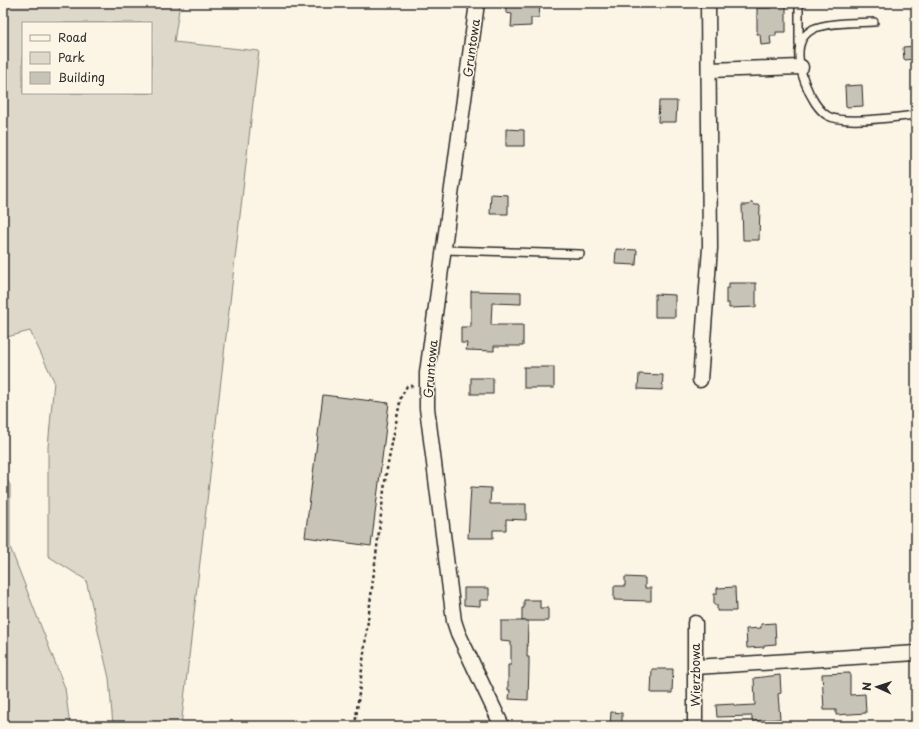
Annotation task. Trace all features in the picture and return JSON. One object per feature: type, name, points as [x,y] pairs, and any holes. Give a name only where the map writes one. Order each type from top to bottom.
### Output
[{"type":"street","name":"Gruntowa","points":[[477,3],[427,387],[427,408],[454,621],[458,634],[502,726]]},
{"type":"street","points":[[700,380],[710,248],[708,3]]},
{"type":"street","points":[[709,70],[801,67]]},
{"type":"street","name":"Wierzbowa","points":[[695,623],[695,726]]},
{"type":"street","points":[[696,667],[916,653]]},
{"type":"lane","points":[[799,3],[799,50],[801,67],[804,80],[813,100],[822,111],[829,116],[854,120],[916,115]]},
{"type":"lane","points":[[799,50],[805,35],[813,29],[824,26],[874,22]]},
{"type":"lane","points":[[444,250],[580,254]]},
{"type":"path","points":[[355,726],[386,474],[401,397],[407,386],[427,387]]},
{"type":"green space","points":[[3,3],[180,3],[174,42],[259,51],[181,726],[113,726],[109,678],[86,580],[48,556],[48,447],[54,381],[30,331],[3,338]]},
{"type":"green space","points":[[3,474],[10,485],[10,547],[65,688],[70,726],[3,726]]},
{"type":"building","points":[[506,3],[540,3],[539,18],[531,18],[531,26],[511,27],[512,14],[506,13]]},
{"type":"building","points":[[772,4],[786,4],[786,32],[776,32],[776,36],[770,36],[771,44],[761,45],[760,34],[757,34],[757,8],[772,8]]},
{"type":"building","points":[[916,46],[916,59],[904,60],[903,47]]},
{"type":"building","points":[[862,85],[863,106],[846,107],[845,86]]},
{"type":"building","points":[[659,101],[677,101],[676,122],[658,122]]},
{"type":"building","points":[[506,129],[524,130],[524,146],[506,146]]},
{"type":"building","points":[[491,194],[508,195],[508,214],[490,214]]},
{"type":"building","points":[[752,202],[755,205],[760,205],[759,240],[743,240],[742,205],[749,205]]},
{"type":"building","points":[[616,249],[637,250],[636,265],[615,264]]},
{"type":"building","points":[[729,283],[756,283],[756,307],[729,308],[729,303],[726,303],[726,288],[729,288]]},
{"type":"building","points":[[471,291],[521,292],[521,304],[492,303],[491,325],[523,325],[523,346],[494,346],[494,351],[466,350],[467,343],[461,343],[461,327],[471,327]]},
{"type":"building","points":[[655,294],[675,295],[675,317],[655,317]]},
{"type":"building","points":[[524,367],[554,367],[554,388],[524,388]]},
{"type":"building","points":[[639,374],[663,375],[662,390],[638,389]]},
{"type":"building","points":[[471,378],[493,378],[493,394],[471,394]]},
{"type":"building","points":[[323,395],[389,403],[371,546],[305,537]]},
{"type":"building","points":[[471,487],[491,488],[490,504],[526,504],[526,520],[506,519],[506,530],[493,530],[493,538],[468,538]]},
{"type":"building","points":[[625,577],[645,578],[645,588],[651,588],[651,601],[614,600],[614,586],[625,586]]},
{"type":"building","points":[[735,587],[736,611],[717,611],[717,605],[714,605],[714,594],[717,594],[717,588]]},
{"type":"building","points":[[464,588],[489,588],[489,600],[480,600],[480,606],[464,605]]},
{"type":"building","points":[[524,600],[540,600],[540,608],[548,608],[548,621],[522,621],[522,608],[524,608]]},
{"type":"building","points":[[501,621],[528,621],[528,700],[509,699],[510,690],[508,690],[508,665],[511,665],[511,642],[501,641]]},
{"type":"building","points":[[775,623],[776,644],[764,645],[764,647],[747,648],[746,629],[761,628],[761,624]]},
{"type":"building","points":[[652,669],[673,669],[672,693],[651,693]]},
{"type":"building","points":[[850,673],[850,695],[865,694],[866,713],[836,715],[836,710],[824,710],[822,674]]},
{"type":"building","points":[[780,675],[781,693],[778,694],[780,719],[752,721],[752,716],[717,717],[716,705],[755,705],[754,678]]},
{"type":"building","points":[[611,712],[622,713],[622,726],[610,726]]}]
